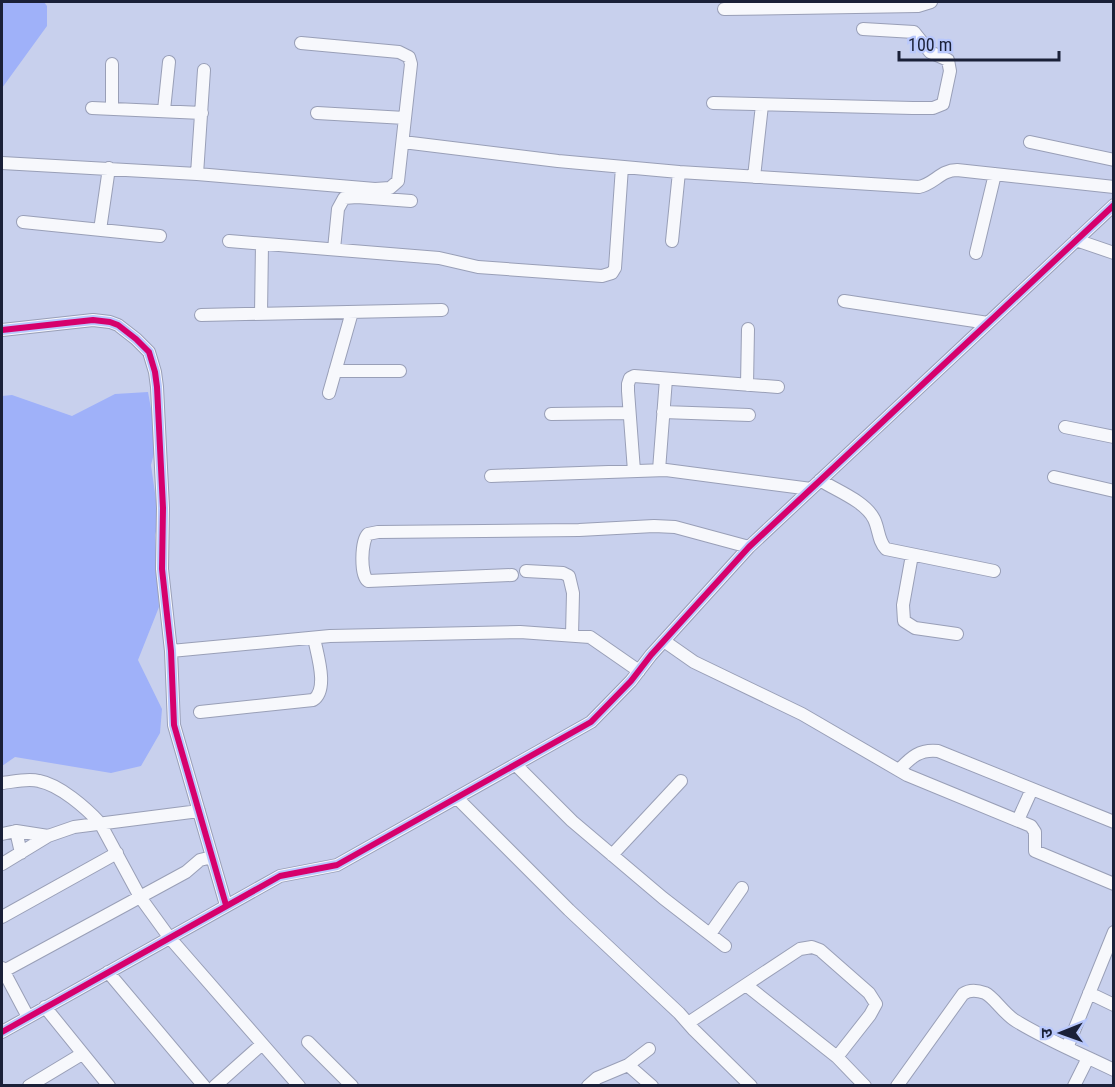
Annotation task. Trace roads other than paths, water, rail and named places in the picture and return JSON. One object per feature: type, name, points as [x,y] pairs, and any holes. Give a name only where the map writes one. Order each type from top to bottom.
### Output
[{"type":"street","points":[[724,9],[918,6],[931,2]]},
{"type":"street","points":[[713,103],[913,108],[933,108],[943,104],[950,71],[948,60],[930,52],[914,32],[863,29]]},
{"type":"street","points":[[2,163],[197,174],[375,189],[390,188],[398,181],[411,64],[409,57],[405,54],[301,43]]},
{"type":"street","points":[[164,110],[169,62]]},
{"type":"street","points":[[112,64],[112,108]]},
{"type":"street","points":[[197,174],[204,70]]},
{"type":"street","points":[[754,177],[762,105]]},
{"type":"street","points":[[92,108],[202,113]]},
{"type":"street","points":[[316,113],[405,118]]},
{"type":"street","points":[[403,142],[622,167],[754,177],[919,187],[927,185],[944,172],[951,170],[1113,187]]},
{"type":"street","points":[[1030,142],[1113,160]]},
{"type":"street","points":[[229,241],[439,258],[478,267],[594,276],[608,274],[612,273],[615,268],[622,167]]},
{"type":"street","points":[[100,230],[109,168]]},
{"type":"street","points":[[672,242],[679,172]]},
{"type":"street","points":[[976,253],[995,174]]},
{"type":"street","points":[[334,249],[338,209],[344,198],[411,201]]},
{"type":"street","points":[[2,1032],[280,876],[337,865],[591,722],[749,547],[1113,206]]},
{"type":"street","points":[[22,222],[160,236]]},
{"type":"street","points":[[1076,240],[1113,253]]},
{"type":"street","points":[[261,314],[262,244]]},
{"type":"street","points":[[844,301],[988,323]]},
{"type":"street","points":[[201,315],[442,310]]},
{"type":"street","points":[[329,393],[351,312]]},
{"type":"street","points":[[2,330],[110,321],[118,324],[149,352],[157,387],[163,508],[162,569],[171,651],[174,725],[226,905]]},
{"type":"street","points":[[747,385],[748,328]]},
{"type":"street","points":[[335,371],[400,371]]},
{"type":"street","points":[[634,471],[629,413],[628,384],[630,378],[778,387]]},
{"type":"street","points":[[659,470],[666,379]]},
{"type":"street","points":[[663,412],[749,415]]},
{"type":"street","points":[[551,414],[629,413]]},
{"type":"street","points":[[1065,427],[1113,437]]},
{"type":"street","points":[[491,476],[659,470],[815,485],[870,512],[878,527],[882,545],[886,549],[994,571]]},
{"type":"street","points":[[1054,477],[1113,491]]},
{"type":"street","points":[[512,575],[366,580],[363,574],[364,541],[369,534],[378,532],[579,530],[654,526],[675,527],[749,547]]},
{"type":"street","points":[[912,555],[903,605],[904,621],[915,628],[957,634]]},
{"type":"street","points":[[526,571],[563,573],[569,576],[573,593],[572,635]]},
{"type":"street","points":[[171,651],[314,638],[520,632],[590,637],[639,671]]},
{"type":"street","points":[[200,712],[313,700],[321,692],[322,684],[314,638]]},
{"type":"street","points":[[664,641],[694,662],[802,714],[899,770],[1034,828],[1034,848],[1037,852],[1113,884]]},
{"type":"street","points":[[899,770],[920,752],[938,751],[1113,822]]},
{"type":"street","points":[[516,765],[572,820],[612,855],[725,946]]},
{"type":"street","points":[[2,783],[29,780],[48,784],[77,801],[100,823],[140,897],[169,937],[298,1086]]},
{"type":"street","points":[[612,855],[681,781]]},
{"type":"street","points":[[1018,820],[1032,789]]},
{"type":"street","points":[[457,798],[751,1086]]},
{"type":"street","points":[[2,864],[48,836],[74,827],[199,811]]},
{"type":"street","points":[[2,834],[16,831],[48,836]]},
{"type":"street","points":[[16,831],[21,854]]},
{"type":"street","points":[[2,917],[117,853]]},
{"type":"street","points":[[28,1017],[2,970],[186,872],[200,860],[212,856]]},
{"type":"street","points":[[710,934],[742,888]]},
{"type":"street","points":[[1067,1048],[1113,932]]},
{"type":"street","points":[[688,1023],[800,949],[812,947],[820,950],[869,993],[876,1004],[874,1010],[837,1057]]},
{"type":"street","points":[[108,972],[204,1086]]},
{"type":"street","points":[[746,985],[837,1057],[865,1086]]},
{"type":"street","points":[[897,1086],[963,994],[970,990],[987,994],[1015,1021],[1113,1070]]},
{"type":"street","points":[[1089,993],[1113,1005]]},
{"type":"street","points":[[45,1007],[103,1084]]},
{"type":"street","points":[[308,1042],[351,1086]]},
{"type":"street","points":[[215,1086],[261,1045]]},
{"type":"street","points":[[588,1086],[597,1078],[628,1065],[649,1049]]},
{"type":"street","points":[[28,1086],[82,1054]]},
{"type":"street","points":[[1074,1086],[1088,1058]]},
{"type":"street","points":[[628,1065],[652,1086]]},
{"type":"water","points":[[2,2],[44,2],[47,6],[47,26],[2,88]]},
{"type":"water","points":[[148,392],[157,442],[151,465],[159,521],[155,535],[159,607],[138,660],[162,709],[160,733],[141,766],[111,773],[15,757],[2,766],[2,396],[12,395],[72,416],[115,394]]}]
